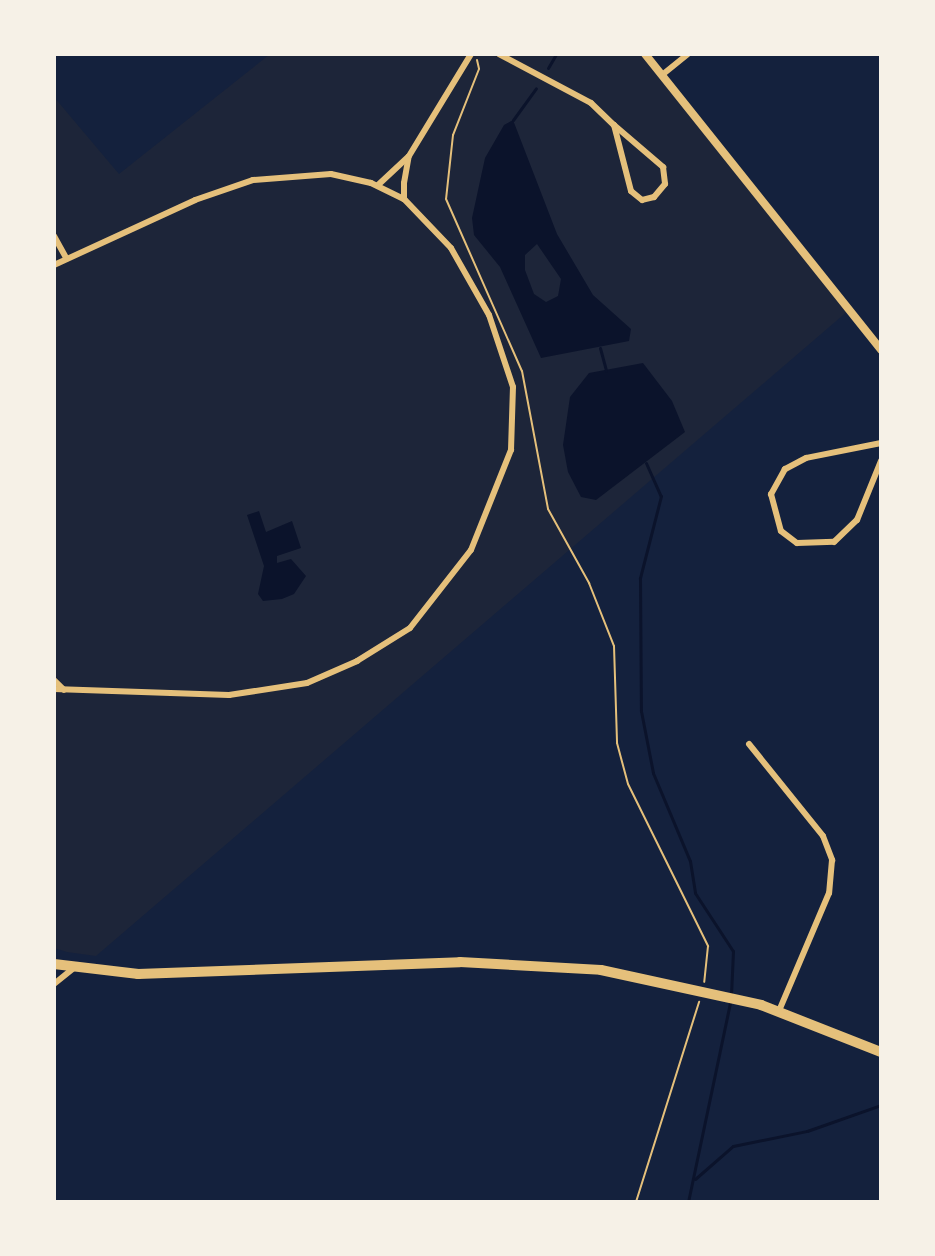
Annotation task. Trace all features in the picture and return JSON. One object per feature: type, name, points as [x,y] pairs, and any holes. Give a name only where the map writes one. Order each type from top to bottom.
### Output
[{"type":"main road","points":[[54,964],[138,974],[504,962],[601,970],[702,989],[779,1011],[881,1052]]},
{"type":"street","points":[[378,185],[409,156],[470,54]]},
{"type":"street","points":[[500,54],[591,103],[663,167],[665,183],[654,198],[642,200],[631,191],[614,125]]},
{"type":"street","points":[[645,54],[881,350]]},
{"type":"street","points":[[662,75],[688,54]]},
{"type":"street","points":[[404,199],[409,156]]},
{"type":"street","points":[[54,265],[195,200],[253,180],[313,173],[378,185],[404,199],[431,223],[466,272],[500,341],[513,387],[514,430],[503,479],[471,550],[446,587],[388,644],[307,683],[229,695],[54,689]]},
{"type":"street","points":[[54,236],[67,259]]},
{"type":"street","points":[[881,443],[806,458],[785,469],[771,494],[781,531],[797,543],[834,542],[857,520],[881,461]]},
{"type":"street","points":[[54,680],[64,690]]},
{"type":"street","points":[[749,744],[823,836],[832,860],[830,893],[779,1011]]},
{"type":"street","points":[[54,984],[74,968]]},
{"type":"path","points":[[470,54],[479,69],[453,135],[446,200],[522,371],[548,509],[579,564],[614,646],[613,731],[628,784],[708,946],[702,989],[636,1202]]},
{"type":"shaded area","points":[[270,54],[645,54],[849,310],[96,956],[67,952],[54,948],[54,97],[119,174]]},
{"type":"shaded area","points":[[513,120],[557,234],[593,295],[631,329],[629,341],[541,358],[500,267],[474,235],[472,218],[485,158],[504,125]],"holes":[[[537,244],[561,279],[558,296],[546,302],[534,294],[525,270],[525,255]]]},
{"type":"shaded area","points":[[643,363],[672,401],[685,432],[596,500],[581,497],[568,472],[563,445],[570,397],[589,373]]},
{"type":"shaded area","points":[[259,511],[266,532],[292,521],[301,548],[277,556],[277,563],[291,559],[306,576],[294,594],[282,599],[263,601],[258,594],[264,566],[247,515]]},
{"type":"waterway","points":[[548,68],[556,54]]},
{"type":"waterway","points":[[513,120],[536,88]]},
{"type":"waterway","points":[[600,348],[606,370]]},
{"type":"waterway","points":[[646,463],[661,496],[640,578],[641,711],[653,773],[690,861],[695,893],[733,951],[731,995]]},
{"type":"waterway","points":[[688,1202],[730,1002]]},
{"type":"waterway","points":[[695,1179],[733,1146],[807,1131],[881,1105]]}]
